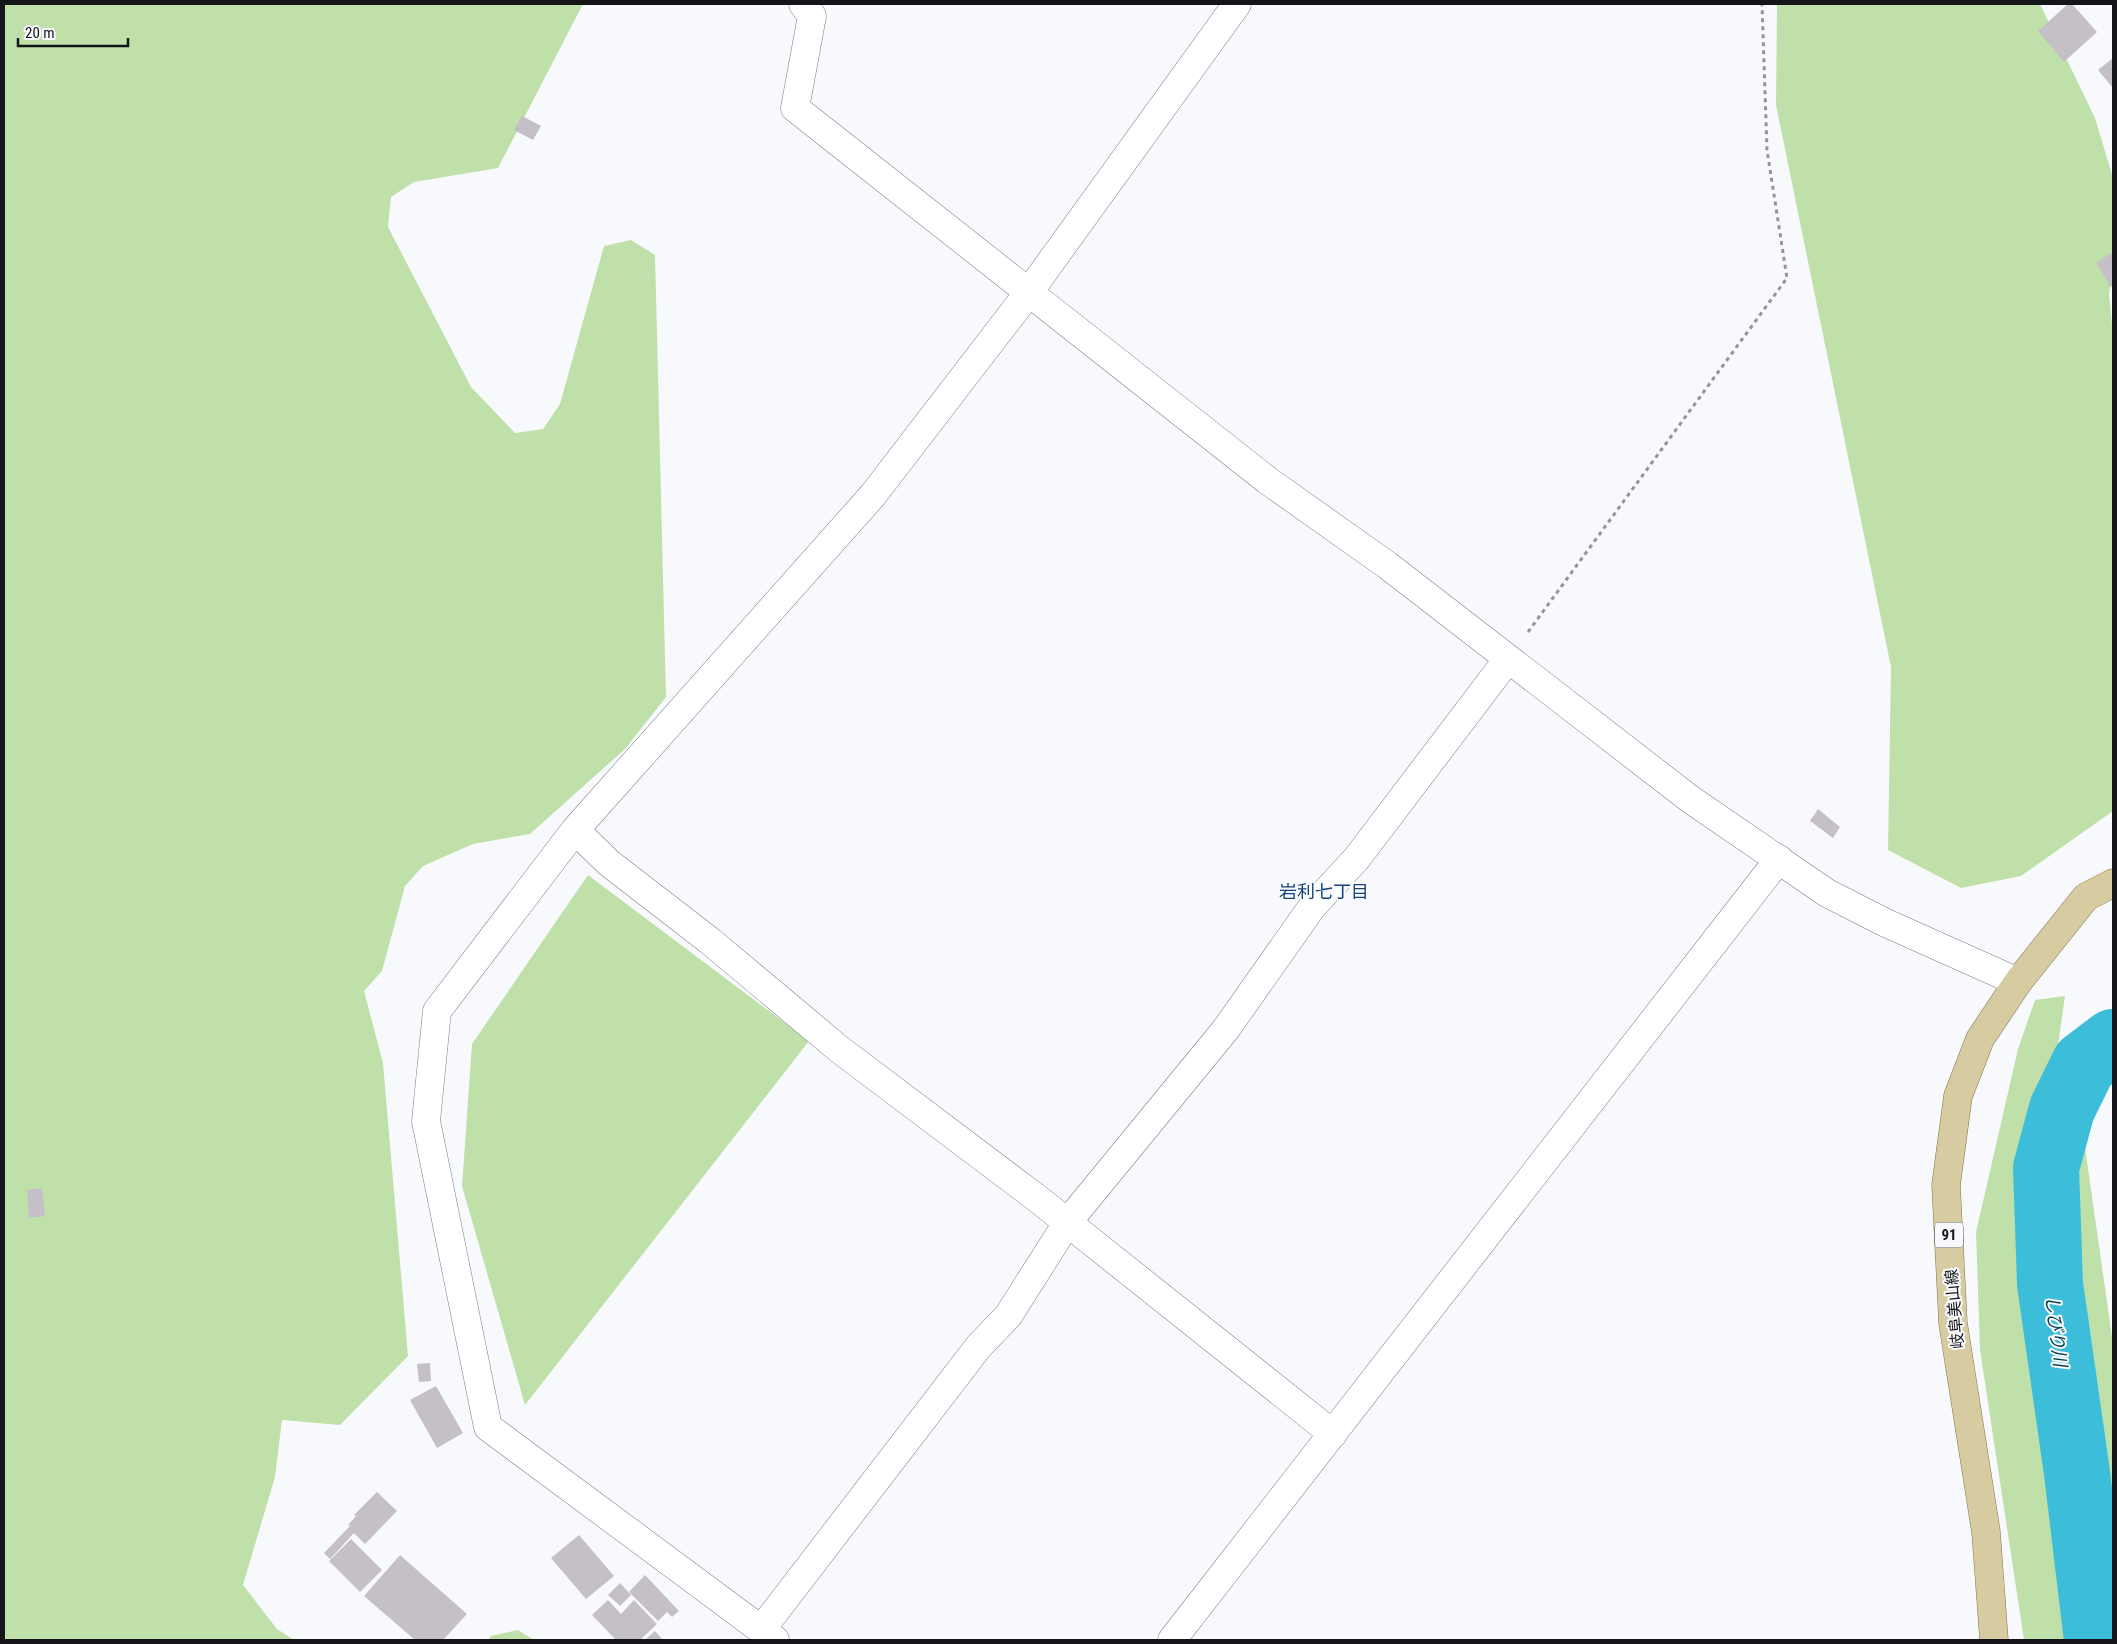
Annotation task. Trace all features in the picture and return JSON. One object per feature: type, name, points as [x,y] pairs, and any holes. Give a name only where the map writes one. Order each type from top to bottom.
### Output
[{"type":"main road","name":"岐阜美山線","points":[[1994,1640],[1986,1532],[1952,1323],[1946,1185],[1958,1096],[1980,1039],[2018,982],[2086,897],[2113,883]]},
{"type":"street","points":[[803,4],[812,16],[795,108],[1267,480],[1387,565],[1690,798],[1836,897],[1886,923],[2018,982]]},
{"type":"street","points":[[1237,4],[1029,292],[873,495],[574,830],[437,1011],[426,1121],[488,1427],[768,1635],[979,1346],[1008,1316],[1067,1223],[1226,1029],[1312,907],[1357,858],[1508,659]]},
{"type":"street","points":[[574,830],[609,863],[710,941],[839,1049],[1067,1223],[1333,1434]]},
{"type":"street","points":[[1172,1640],[1779,859]]},
{"type":"path","points":[[1508,659],[1787,278],[1767,150],[1762,4]]},
{"type":"green space","points":[[4,4],[583,4],[498,168],[414,182],[391,197],[388,227],[471,387],[515,433],[543,429],[560,404],[604,246],[631,240],[655,255],[666,697],[625,749],[530,834],[473,844],[423,866],[405,886],[382,971],[364,991],[383,1063],[408,1356],[340,1425],[282,1420],[275,1477],[243,1585],[277,1629],[294,1640],[4,1640]]},
{"type":"green space","points":[[1777,4],[2040,4],[2095,118],[2113,178],[2113,278],[2109,293],[2113,335],[2113,811],[2021,876],[1961,888],[1888,850],[1891,667],[1776,105]]},
{"type":"green space","points":[[588,875],[809,1041],[525,1405],[462,1186],[472,1044]]},
{"type":"green space","points":[[2065,996],[2042,1158],[2037,1343],[2069,1640],[2024,1640],[1980,1350],[1976,1232],[2018,1049],[2035,1000]]},
{"type":"green space","points":[[2081,1119],[2113,1344],[2113,1626],[2091,1454],[2075,1283]]},
{"type":"green space","points":[[518,1630],[534,1640],[488,1640],[491,1636]]},
{"type":"building","points":[[2068,4],[2072,4],[2097,32],[2064,62],[2038,31]]},
{"type":"building","points":[[2113,58],[2113,88],[2098,70]]},
{"type":"building","points":[[522,116],[541,126],[533,140],[514,130]]},
{"type":"building","points":[[2113,252],[2113,285],[2111,287],[2096,263]]},
{"type":"building","points":[[1818,809],[1840,827],[1833,838],[1810,821]]},
{"type":"building","points":[[42,1188],[45,1216],[29,1218],[27,1190]]},
{"type":"building","points":[[430,1363],[431,1381],[419,1382],[417,1364]]},
{"type":"building","points":[[436,1386],[463,1433],[437,1448],[410,1400]]},
{"type":"building","points":[[377,1492],[397,1511],[365,1544],[354,1533],[330,1559],[324,1553],[350,1526],[348,1525],[356,1516],[354,1515]]},
{"type":"building","points":[[579,1535],[614,1576],[586,1599],[551,1558]]},
{"type":"building","points":[[351,1539],[382,1570],[360,1592],[329,1561]]},
{"type":"building","points":[[400,1555],[467,1614],[443,1640],[415,1640],[364,1596]]},
{"type":"building","points":[[645,1575],[679,1611],[672,1617],[667,1612],[658,1621],[629,1592]]},
{"type":"building","points":[[620,1583],[631,1595],[620,1606],[608,1595]]},
{"type":"building","points":[[608,1600],[621,1614],[634,1600],[657,1624],[640,1640],[616,1640],[592,1615]]},
{"type":"building","points":[[655,1631],[663,1640],[645,1640]]},
{"type":"waterway","name":"しびり川","points":[[2097,1640],[2077,1473],[2050,1284],[2046,1168],[2062,1109],[2084,1064],[2113,1042]]},
{"type":"district","name":"岩利七丁目","points":[[1324,892]]}]
